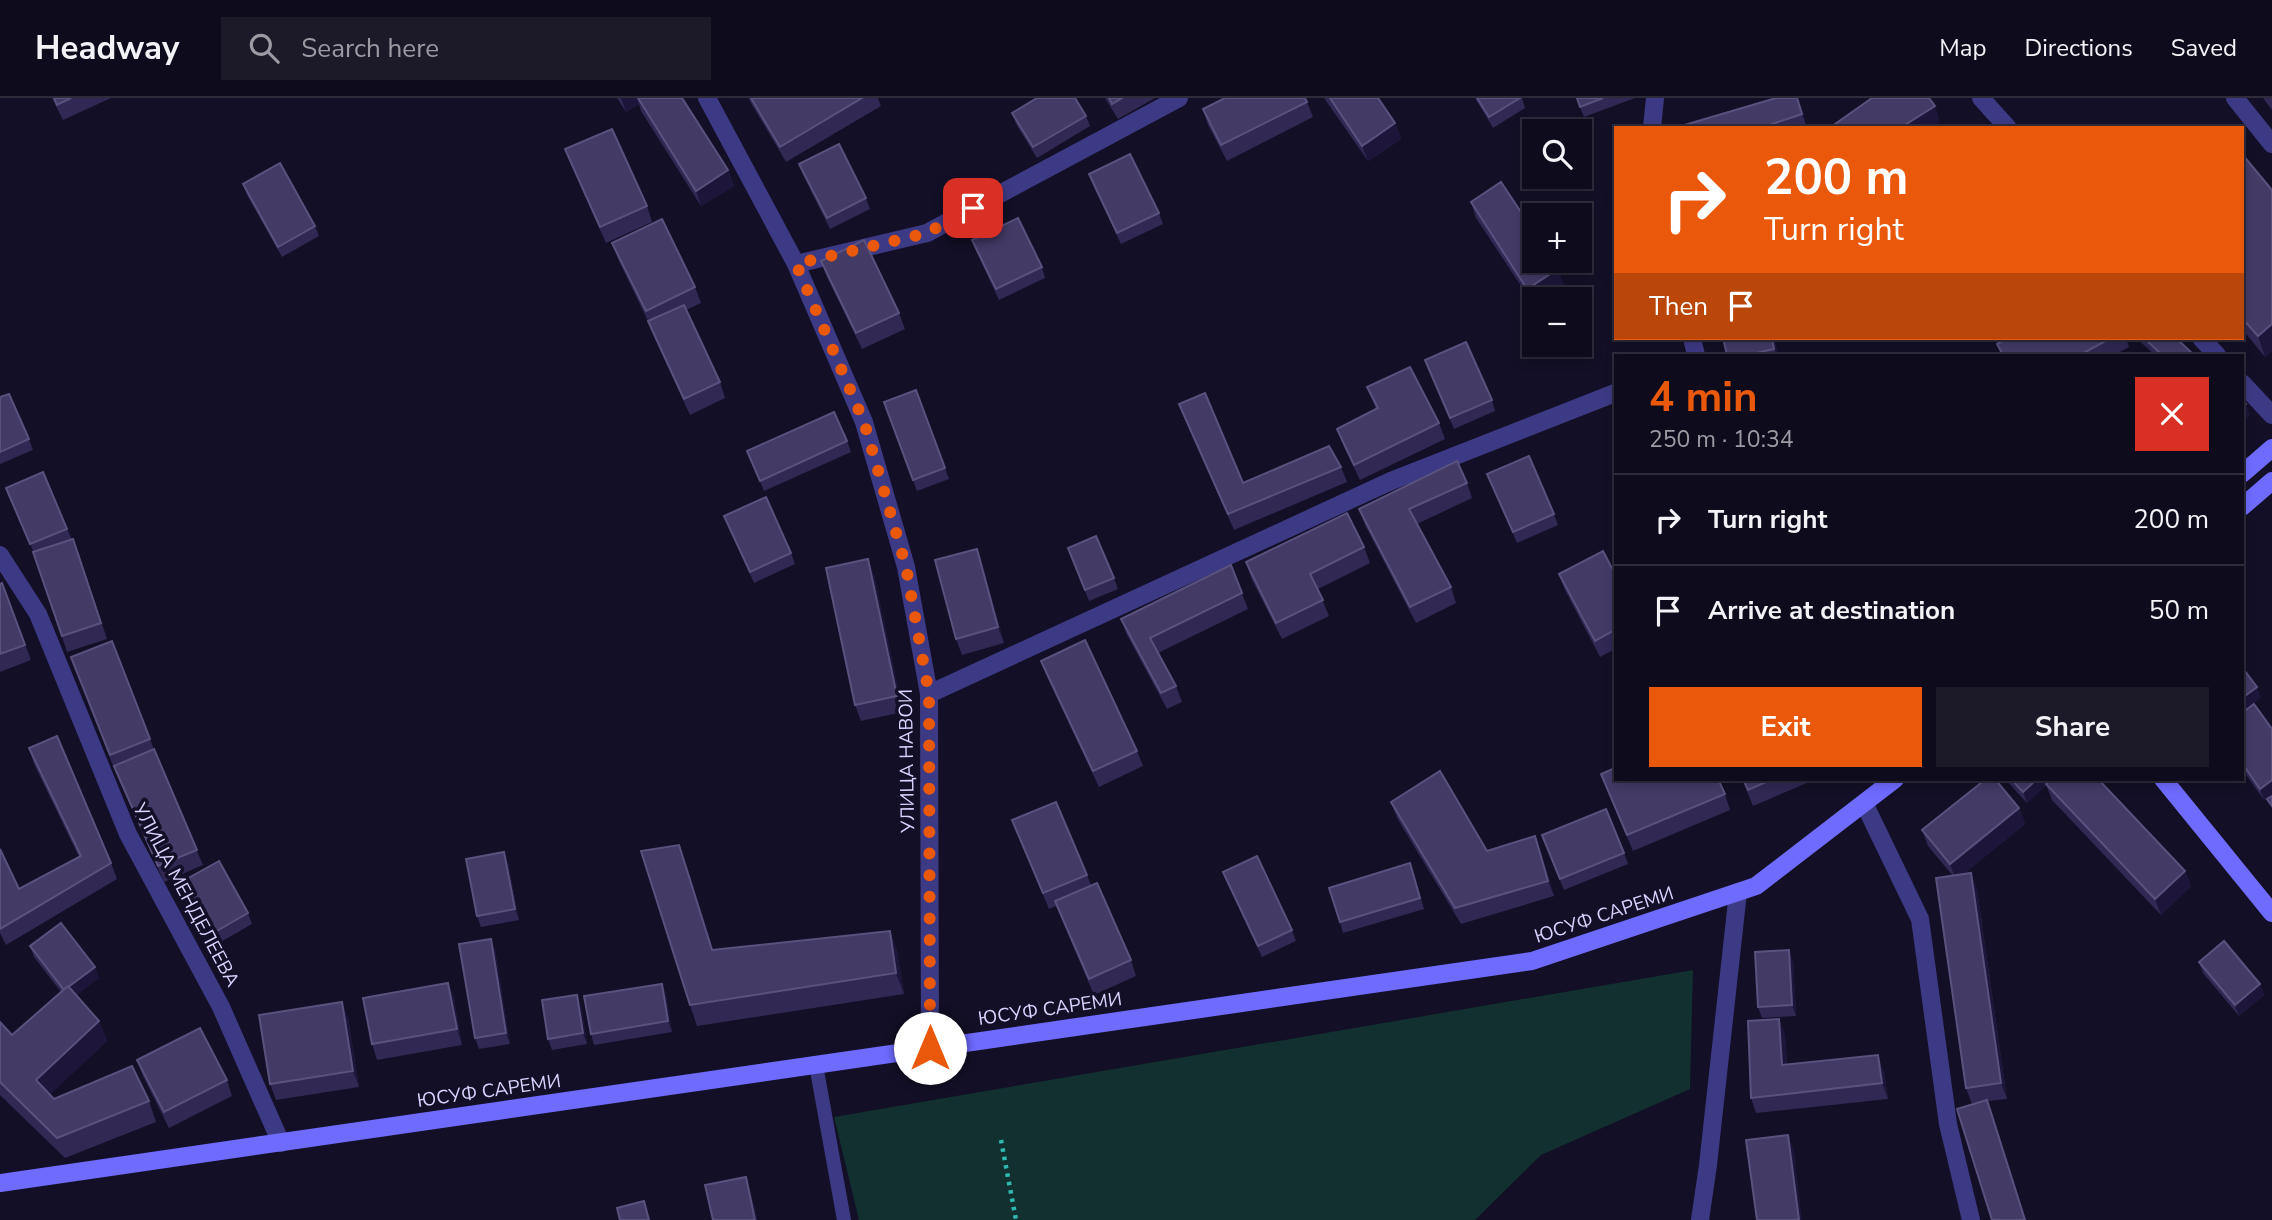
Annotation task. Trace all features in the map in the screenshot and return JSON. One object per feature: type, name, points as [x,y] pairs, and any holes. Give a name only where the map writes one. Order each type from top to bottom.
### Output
[{"type":"main road","points":[[2244,472],[2272,448]]},
{"type":"main road","points":[[2244,505],[2272,481]]},
{"type":"main road","name":"ЮСУФ САРЕМИ","points":[[0,1183],[1532,961],[1756,886],[1892,781]]},
{"type":"main road","points":[[2165,781],[2272,913]]},
{"type":"street","name":"УЛИЦА НАВОИ","points":[[707,98],[796,264],[864,422],[906,567],[929,694],[930,1048]]},
{"type":"street","points":[[796,264],[927,233],[1178,98]]},
{"type":"street","points":[[1652,126],[1655,98]]},
{"type":"street","points":[[1981,98],[2006,126]]},
{"type":"street","points":[[2235,98],[2272,144]]},
{"type":"street","points":[[2203,340],[2216,354]]},
{"type":"street","points":[[2244,385],[2272,415]]},
{"type":"street","points":[[929,694],[1391,481],[1614,393]]},
{"type":"street","name":"УЛИЦА МЕНДЕЛЕЕВА","points":[[0,555],[38,614],[128,834],[221,1007],[281,1143]]},
{"type":"street","points":[[1864,803],[1920,919],[1948,1124],[1971,1220]]},
{"type":"street","points":[[1700,1220],[1738,892]]},
{"type":"lane","points":[[816,1065],[845,1220]]},
{"type":"path","points":[[1001,1140],[1016,1220]]},
{"type":"green space","points":[[1693,970],[1690,1089],[1541,1155],[1475,1220],[859,1220],[834,1117]]},
{"type":"building","points":[[54,98],[71,98],[57,105]]},
{"type":"building","points":[[638,98],[682,98],[728,170],[696,191]]},
{"type":"building","points":[[751,98],[862,98],[780,147]]},
{"type":"building","points":[[1037,98],[1075,98],[1086,116],[1033,147],[1012,113]]},
{"type":"building","points":[[1109,98],[1122,98],[1112,104]]},
{"type":"building","points":[[1225,98],[1305,98],[1307,102],[1221,145],[1203,109]]},
{"type":"building","points":[[1330,98],[1378,98],[1395,123],[1362,146]]},
{"type":"building","points":[[1477,98],[1520,98],[1489,117]]},
{"type":"building","points":[[1577,98],[1603,98],[1580,107]]},
{"type":"building","points":[[1776,98],[1797,98],[1802,114],[1766,126],[1681,126]]},
{"type":"building","points":[[1872,98],[1929,98],[1935,106],[1903,126],[1835,124]]},
{"type":"building","points":[[612,129],[647,206],[600,227],[565,149]]},
{"type":"building","points":[[839,144],[866,198],[827,218],[799,164]]},
{"type":"building","points":[[1130,154],[1159,213],[1117,233],[1089,174]]},
{"type":"building","points":[[2244,156],[2272,190],[2272,324],[2258,336],[2244,320]]},
{"type":"building","points":[[280,163],[315,226],[278,247],[243,184]]},
{"type":"building","points":[[1501,182],[1522,214],[1522,273],[1552,273],[1526,287],[1471,202]]},
{"type":"building","points":[[1018,218],[1042,267],[996,289],[972,240]]},
{"type":"building","points":[[662,219],[695,287],[646,311],[612,243]]},
{"type":"building","points":[[864,240],[899,313],[856,333],[821,261]]},
{"type":"building","points":[[684,305],[720,382],[684,399],[648,321]]},
{"type":"building","points":[[1723,340],[1772,340],[1774,349],[1752,354],[1727,354]]},
{"type":"building","points":[[2004,340],[2107,340],[2082,354],[2002,354],[1997,344]]},
{"type":"building","points":[[2146,340],[2178,340],[2193,354],[2161,354]]},
{"type":"building","points":[[1466,342],[1492,400],[1450,418],[1425,360]]},
{"type":"building","points":[[1410,367],[1439,423],[1354,465],[1337,429],[1378,408],[1367,387]]},
{"type":"building","points":[[916,390],[945,468],[913,480],[884,402]]},
{"type":"building","points":[[1205,393],[1243,483],[1329,446],[1341,467],[1228,514],[1179,404]]},
{"type":"building","points":[[9,394],[29,439],[0,452],[0,397]]},
{"type":"building","points":[[834,412],[847,441],[760,481],[747,451]]},
{"type":"building","points":[[1529,456],[1554,514],[1513,532],[1487,474]]},
{"type":"building","points":[[1457,461],[1467,483],[1409,509],[1451,587],[1410,607],[1359,509]]},
{"type":"building","points":[[43,472],[67,529],[30,544],[6,488]]},
{"type":"building","points":[[766,497],[791,553],[750,572],[724,516]]},
{"type":"building","points":[[1347,513],[1364,547],[1310,574],[1323,600],[1276,623],[1246,562]]},
{"type":"building","points":[[1096,536],[1114,578],[1085,590],[1068,548]]},
{"type":"building","points":[[73,539],[101,623],[62,636],[33,552]]},
{"type":"building","points":[[977,549],[998,627],[956,639],[935,560]]},
{"type":"building","points":[[1603,551],[1614,572],[1614,631],[1595,641],[1559,574]]},
{"type":"building","points":[[868,559],[897,696],[855,705],[826,568]]},
{"type":"building","points":[[1231,565],[1242,593],[1150,638],[1176,686],[1161,693],[1121,619]]},
{"type":"building","points":[[2,583],[25,645],[0,654],[0,584]]},
{"type":"building","points":[[1085,640],[1137,751],[1093,771],[1041,661]]},
{"type":"building","points":[[112,641],[150,739],[110,755],[71,657]]},
{"type":"building","points":[[2244,670],[2257,687],[2244,697]]},
{"type":"building","points":[[2254,704],[2272,729],[2272,780],[2260,789],[2244,766],[2244,712]]},
{"type":"building","points":[[57,736],[111,863],[0,929],[0,849],[19,889],[81,856],[29,748]]},
{"type":"building","points":[[154,749],[197,850],[158,866],[114,766]]},
{"type":"building","points":[[1614,768],[1614,781],[1719,781],[1725,794],[1627,835],[1601,774]]},
{"type":"building","points":[[1440,771],[1487,851],[1535,836],[1548,881],[1455,908],[1391,802]]},
{"type":"building","points":[[1744,781],[1768,781],[1748,790]]},
{"type":"building","points":[[1983,781],[1997,781],[2019,808],[1950,864],[1922,830]]},
{"type":"building","points":[[2013,781],[2035,781],[2023,792]]},
{"type":"building","points":[[2050,781],[2100,781],[2185,871],[2155,899],[2046,784]]},
{"type":"building","points":[[1056,802],[1087,875],[1043,893],[1012,820]]},
{"type":"building","points":[[1606,809],[1624,853],[1560,879],[1542,835]]},
{"type":"building","points":[[679,845],[712,950],[890,931],[896,973],[690,1005],[641,851]]},
{"type":"building","points":[[504,852],[515,909],[477,916],[466,859]]},
{"type":"building","points":[[1257,856],[1292,930],[1258,946],[1223,872]]},
{"type":"building","points":[[219,861],[248,913],[208,936],[178,884]]},
{"type":"building","points":[[1410,863],[1420,898],[1340,922],[1329,888]]},
{"type":"building","points":[[1971,873],[2001,1083],[1966,1088],[1936,878]]},
{"type":"building","points":[[1097,883],[1131,960],[1089,979],[1055,901]]},
{"type":"building","points":[[61,923],[95,967],[64,990],[30,946]]},
{"type":"building","points":[[491,939],[506,1033],[475,1038],[459,944]]},
{"type":"building","points":[[2224,941],[2260,984],[2235,1005],[2199,962]]},
{"type":"building","points":[[1789,950],[1792,1005],[1758,1007],[1755,952]]},
{"type":"building","points":[[448,983],[457,1029],[372,1044],[363,998]]},
{"type":"building","points":[[662,984],[668,1021],[591,1034],[584,996]]},
{"type":"building","points":[[68,986],[99,1021],[36,1080],[54,1099],[132,1066],[149,1101],[57,1138],[0,1082],[0,1022],[12,1035]]},
{"type":"building","points":[[577,995],[583,1033],[548,1039],[542,1000]]},
{"type":"building","points":[[342,1002],[353,1071],[270,1084],[259,1015]]},
{"type":"building","points":[[1779,1019],[1782,1065],[1878,1055],[1882,1083],[1751,1098],[1748,1021]]},
{"type":"building","points":[[200,1028],[227,1080],[164,1112],[137,1060]]},
{"type":"building","points":[[1987,1100],[2025,1220],[1992,1220],[1957,1109]]},
{"type":"building","points":[[1788,1135],[1799,1220],[1757,1220],[1746,1140]]},
{"type":"building","points":[[746,1177],[755,1220],[713,1220],[705,1185]]},
{"type":"building","points":[[644,1201],[649,1220],[620,1220],[617,1208]]},
{"type":"route","points":[[930,1048],[929,694],[906,567],[864,422],[796,264],[927,233],[973,208]]}]
